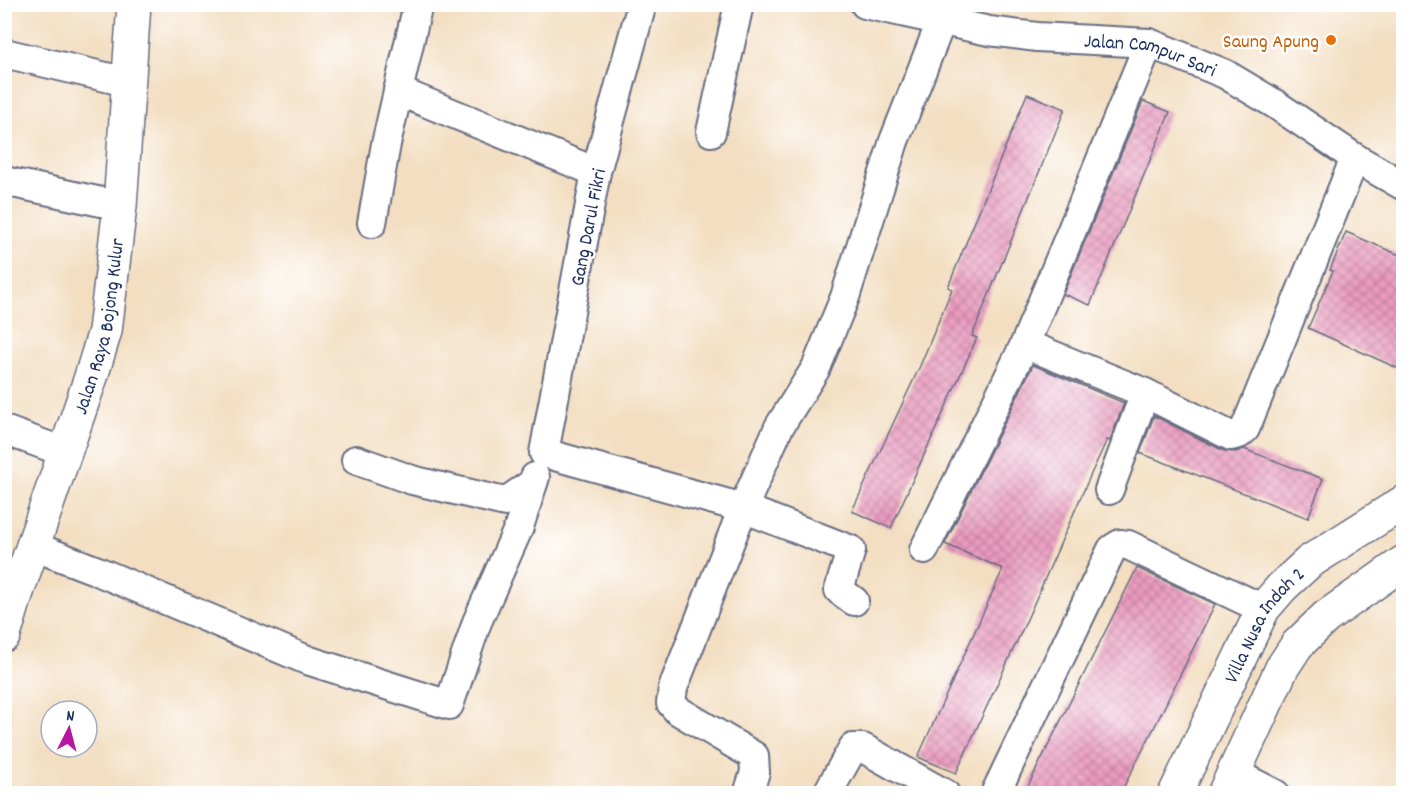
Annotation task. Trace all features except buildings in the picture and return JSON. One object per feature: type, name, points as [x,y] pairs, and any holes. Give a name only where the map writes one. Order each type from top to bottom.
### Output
[{"type":"street","name":"Jalan Raya Bojong Kulur","points":[[4,635],[10,593],[33,546],[105,331],[120,206],[134,4]]},
{"type":"street","points":[[372,223],[386,144],[418,4]]},
{"type":"street","name":"Gang Darul Fikri","points":[[33,546],[307,660],[449,705],[477,622],[519,527],[544,453],[596,172],[642,4]]},
{"type":"street","points":[[711,132],[739,4]]},
{"type":"street","name":"Jalan Campur Sari","points":[[866,4],[941,22],[1037,37],[1149,43],[1225,74],[1275,104],[1355,158],[1404,186]]},
{"type":"street","points":[[748,794],[755,772],[754,756],[678,710],[671,703],[672,688],[743,508],[779,427],[816,368],[845,297],[894,141],[941,22]]},
{"type":"street","points":[[924,550],[1024,344],[1149,43]]},
{"type":"street","points":[[4,53],[127,82]]},
{"type":"street","points":[[398,91],[596,172]]},
{"type":"street","points":[[1024,344],[1145,393],[1231,436],[1239,434],[1245,429],[1355,158]]},
{"type":"street","points":[[4,181],[120,206]]},
{"type":"street","points":[[1109,490],[1145,393]]},
{"type":"street","points":[[4,430],[64,452]]},
{"type":"street","points":[[544,453],[743,508],[851,550],[839,590],[854,601]]},
{"type":"street","points":[[356,460],[412,480],[505,502],[533,483]]},
{"type":"street","name":"Villa Nusa Indah 2","points":[[1175,794],[1263,609],[1282,587],[1309,562],[1404,502]]},
{"type":"street","points":[[995,794],[1112,549],[1120,544],[1128,545],[1263,609]]},
{"type":"street","name":"Villa Nusa Indah 2","points":[[1229,783],[1282,668],[1297,645],[1326,617],[1404,562]]},
{"type":"street","points":[[827,794],[852,748],[863,748],[945,794]]},
{"type":"street","points":[[1229,783],[1275,794]]},
{"type":"place","name":"Saung Apung","points":[[1331,40]]}]
